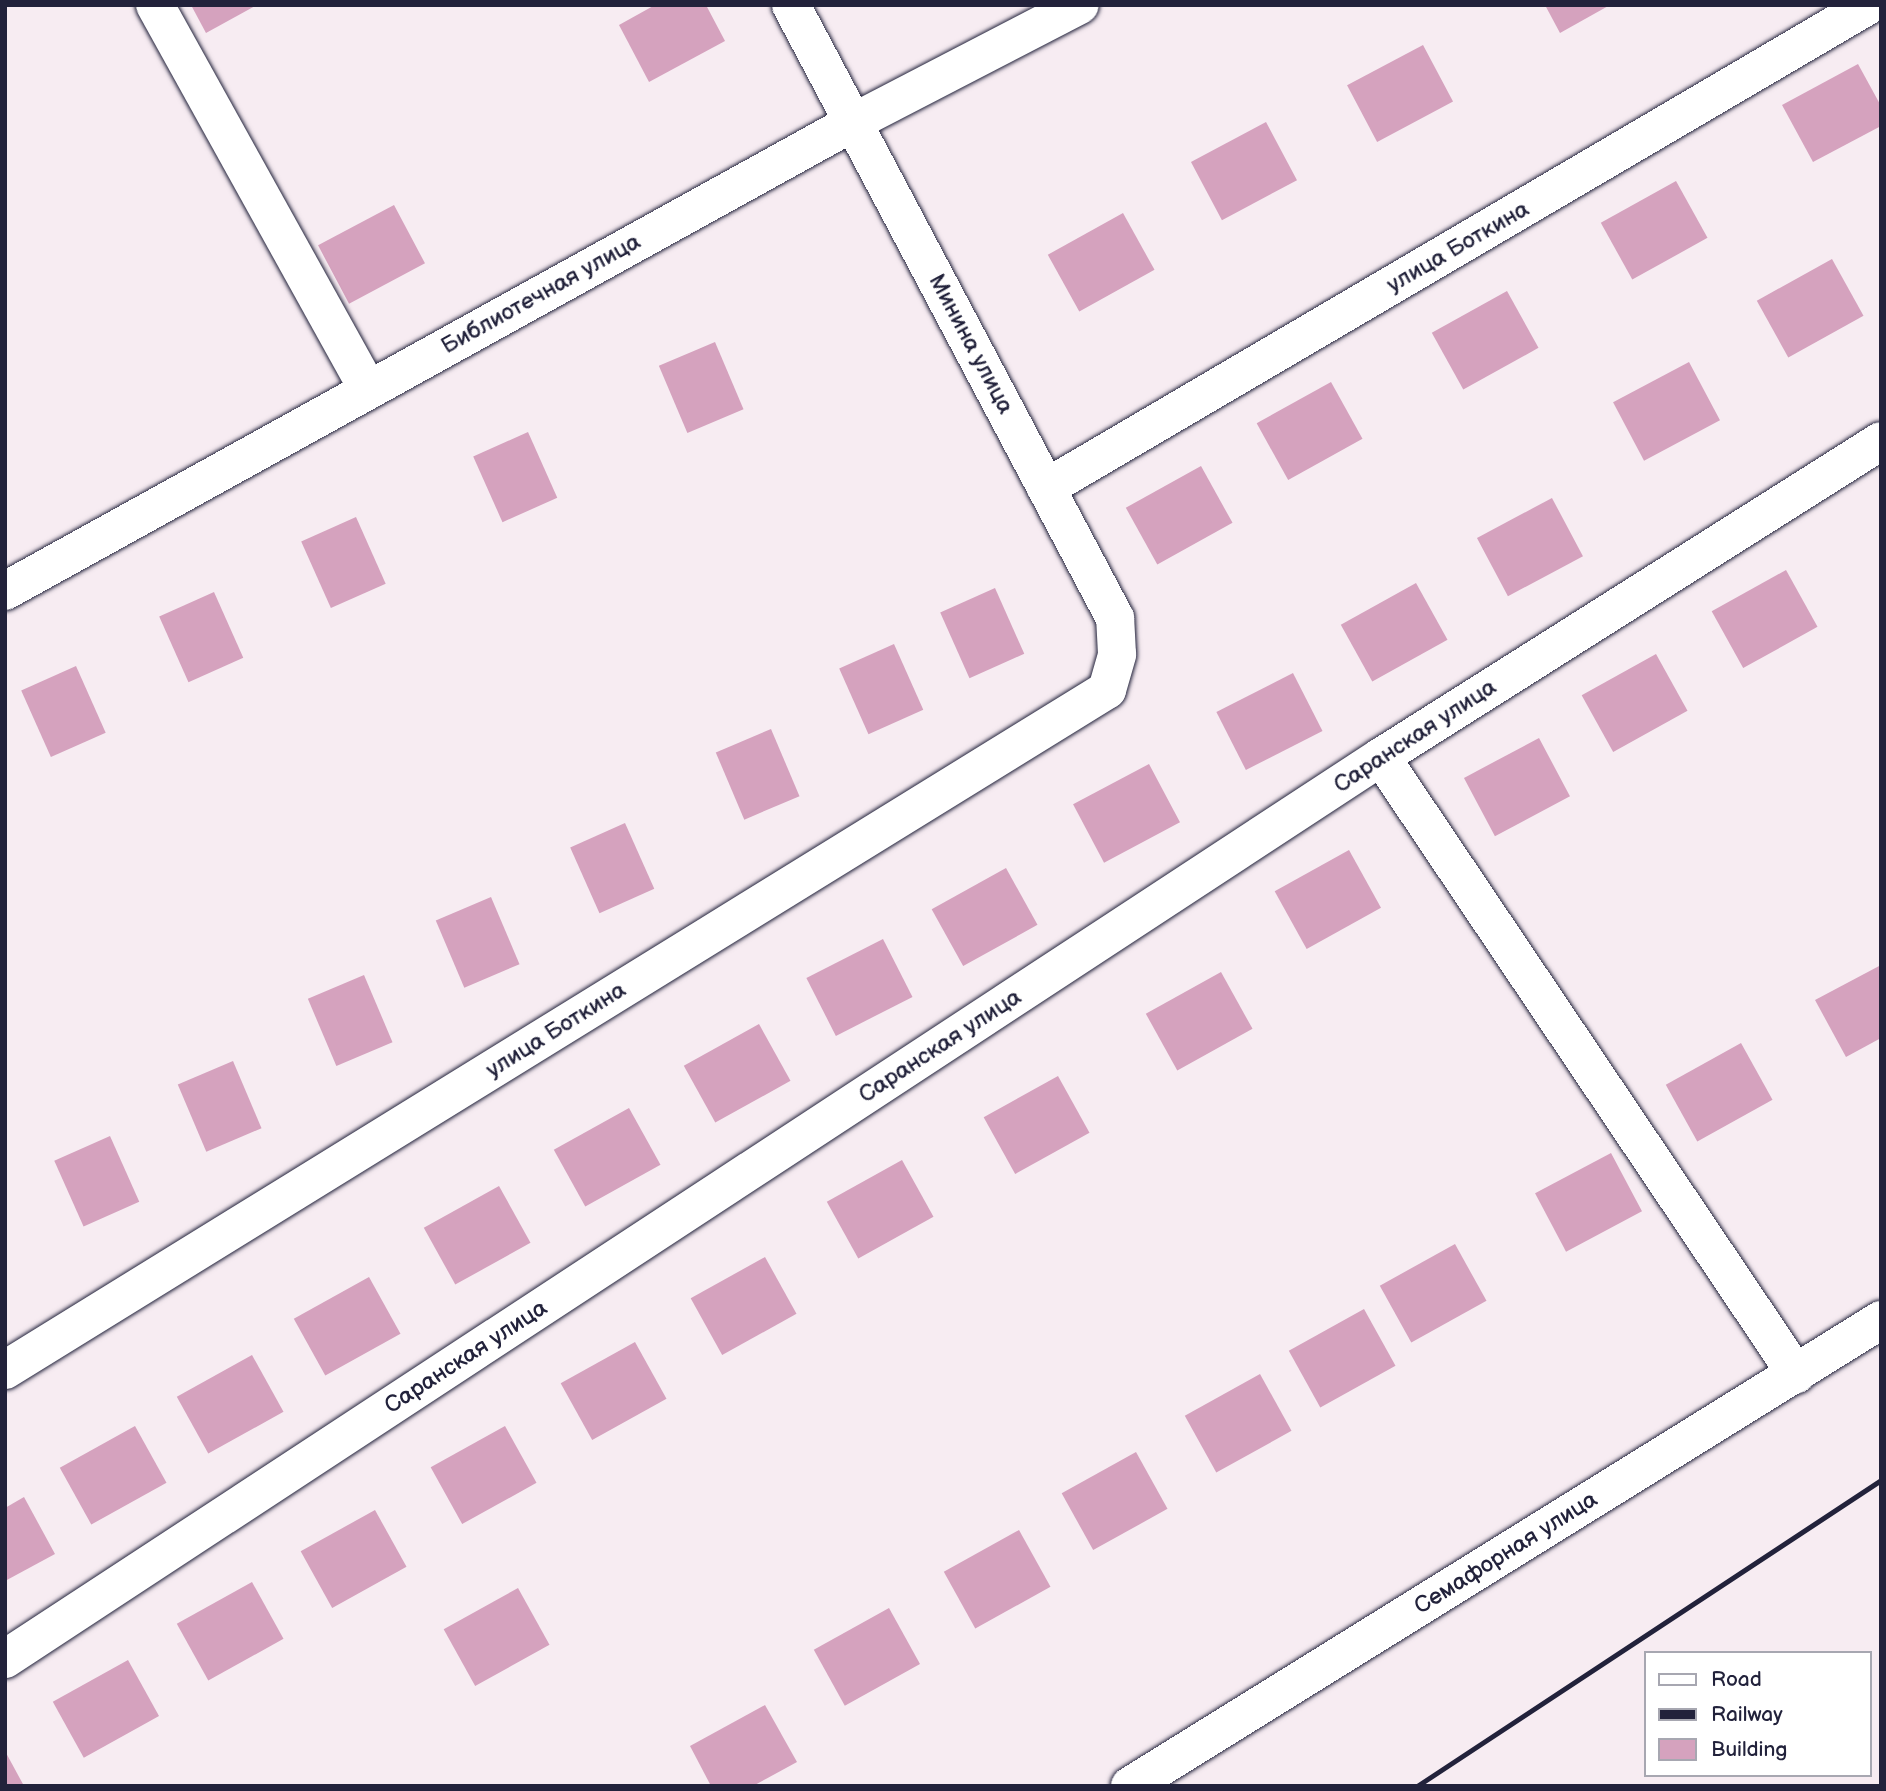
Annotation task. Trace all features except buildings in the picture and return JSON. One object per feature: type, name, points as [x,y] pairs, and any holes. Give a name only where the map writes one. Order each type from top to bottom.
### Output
[{"type":"street","points":[[155,5],[368,390]]},
{"type":"street","name":"Минина улица","points":[[791,5],[1115,618],[1117,654],[1107,690]]},
{"type":"street","name":"Библиотечная улица","points":[[5,591],[854,122],[1080,5]]},
{"type":"street","name":"улица Боткина","points":[[1046,488],[1869,5]]},
{"type":"street","name":"Саранская улица","points":[[5,1659],[1381,757],[1881,441]]},
{"type":"street","name":"улица Боткина","points":[[5,1370],[1107,690]]},
{"type":"street","points":[[1381,757],[1796,1374]]},
{"type":"street","name":"Семафорная улица","points":[[1130,1786],[1881,1320]]},
{"type":"railway","points":[[1417,1786],[1881,1480]]}]
